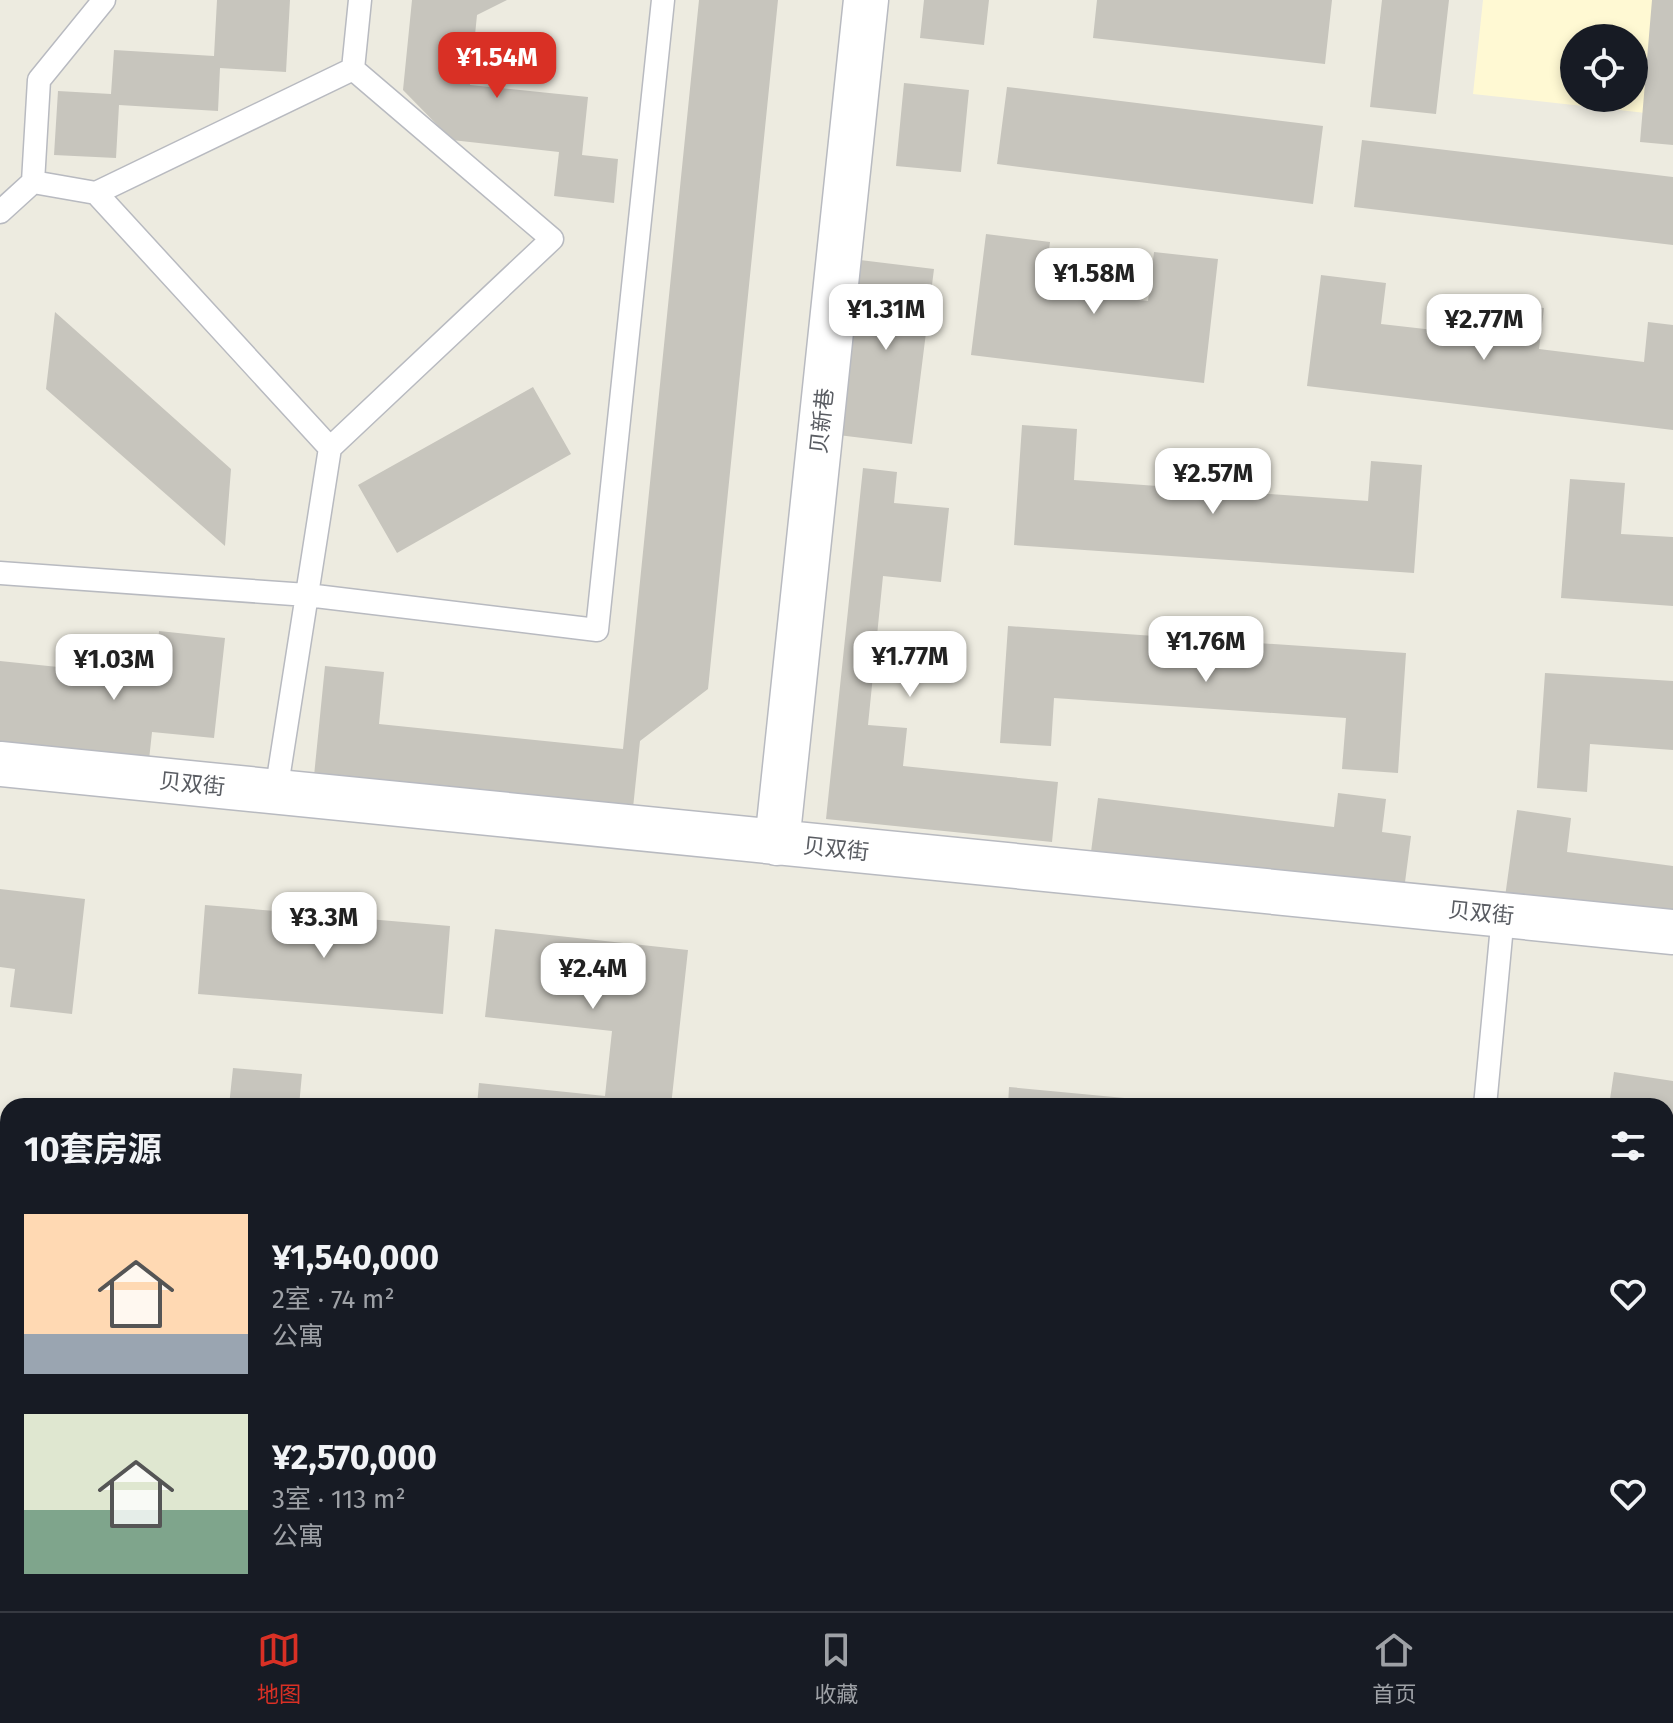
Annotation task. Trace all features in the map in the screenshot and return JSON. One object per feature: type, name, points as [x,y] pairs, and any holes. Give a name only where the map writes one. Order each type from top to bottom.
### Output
[{"type":"street","name":"贝新巷","points":[[777,843],[866,0]]},
{"type":"street","name":"贝双街","points":[[0,764],[1673,932]]},
{"type":"lane","points":[[0,212],[33,182],[39,80],[104,0]]},
{"type":"lane","points":[[353,69],[360,0]]},
{"type":"lane","points":[[0,573],[307,595],[597,630],[663,0]]},
{"type":"lane","points":[[33,182],[96,193],[353,69]]},
{"type":"lane","points":[[276,792],[330,448],[552,239],[353,69]]},
{"type":"lane","points":[[96,193],[330,448]]},
{"type":"lane","points":[[1486,1098],[1503,915]]},
{"type":"shaded area","points":[[1483,0],[1673,0],[1673,116],[1637,112],[1648,112],[1648,24],[1560,24],[1560,104],[1473,94]]},
{"type":"building","points":[[217,0],[290,0],[286,72],[220,68],[218,111],[119,105],[116,158],[54,155],[58,91],[111,94],[114,50],[214,56]]},
{"type":"building","points":[[412,0],[507,0],[477,15],[470,85],[588,97],[582,155],[618,159],[614,203],[554,196],[559,152],[452,140],[403,90]]},
{"type":"building","points":[[699,0],[778,0],[708,689],[640,741],[633,808],[314,776],[325,666],[384,672],[379,724],[623,749]]},
{"type":"building","points":[[924,0],[989,0],[984,45],[920,38]]},
{"type":"building","points":[[1097,0],[1332,0],[1325,64],[1093,38]]},
{"type":"building","points":[[1382,0],[1449,0],[1436,114],[1370,107]]},
{"type":"building","points":[[1652,0],[1673,0],[1673,145],[1640,142],[1643,112],[1648,112]]},
{"type":"building","points":[[904,83],[969,90],[961,172],[896,166]]},
{"type":"building","points":[[1007,87],[1323,126],[1313,204],[997,164]]},
{"type":"building","points":[[1362,140],[1673,177],[1673,245],[1354,207]]},
{"type":"building","points":[[986,234],[1050,242],[1044,289],[1148,301],[1154,252],[1218,259],[1204,383],[971,355]]},
{"type":"building","points":[[860,260],[934,269],[912,444],[838,435]]},
{"type":"building","points":[[1321,275],[1386,283],[1381,324],[1478,335],[1483,300],[1544,308],[1539,349],[1644,362],[1648,322],[1673,325],[1673,430],[1307,386]]},
{"type":"building","points":[[55,312],[231,469],[225,546],[46,389]]},
{"type":"building","points":[[533,387],[571,454],[397,553],[358,485]]},
{"type":"building","points":[[1022,425],[1077,429],[1074,480],[1368,501],[1371,461],[1422,465],[1414,573],[1014,545]]},
{"type":"building","points":[[863,468],[897,472],[894,503],[949,508],[941,582],[883,576],[868,725],[907,728],[903,766],[1058,782],[1052,842],[826,819]]},
{"type":"building","points":[[1570,479],[1625,483],[1621,534],[1673,537],[1673,606],[1561,598]]},
{"type":"building","points":[[1008,626],[1406,653],[1398,773],[1342,769],[1346,718],[1054,698],[1051,746],[1000,743]]},
{"type":"building","points":[[159,631],[225,638],[214,738],[152,732],[149,760],[0,745],[0,661],[155,677]]},
{"type":"building","points":[[1545,673],[1673,681],[1673,750],[1590,744],[1587,792],[1537,788]]},
{"type":"building","points":[[1338,793],[1386,799],[1382,832],[1411,836],[1404,890],[1091,852],[1098,798],[1334,827]]},
{"type":"building","points":[[1517,810],[1571,818],[1567,852],[1673,866],[1673,919],[1505,897]]},
{"type":"building","points":[[0,889],[85,899],[72,1014],[10,1007],[15,969],[0,967]]},
{"type":"building","points":[[205,905],[450,926],[443,1014],[198,994]]},
{"type":"building","points":[[495,929],[688,950],[672,1098],[478,1098],[479,1083],[605,1096],[612,1031],[485,1017]]},
{"type":"building","points":[[233,1068],[302,1074],[300,1098],[230,1098]]},
{"type":"building","points":[[1614,1072],[1673,1081],[1673,1098],[1610,1098]]},
{"type":"building","points":[[1009,1087],[1125,1098],[1008,1098]]}]
